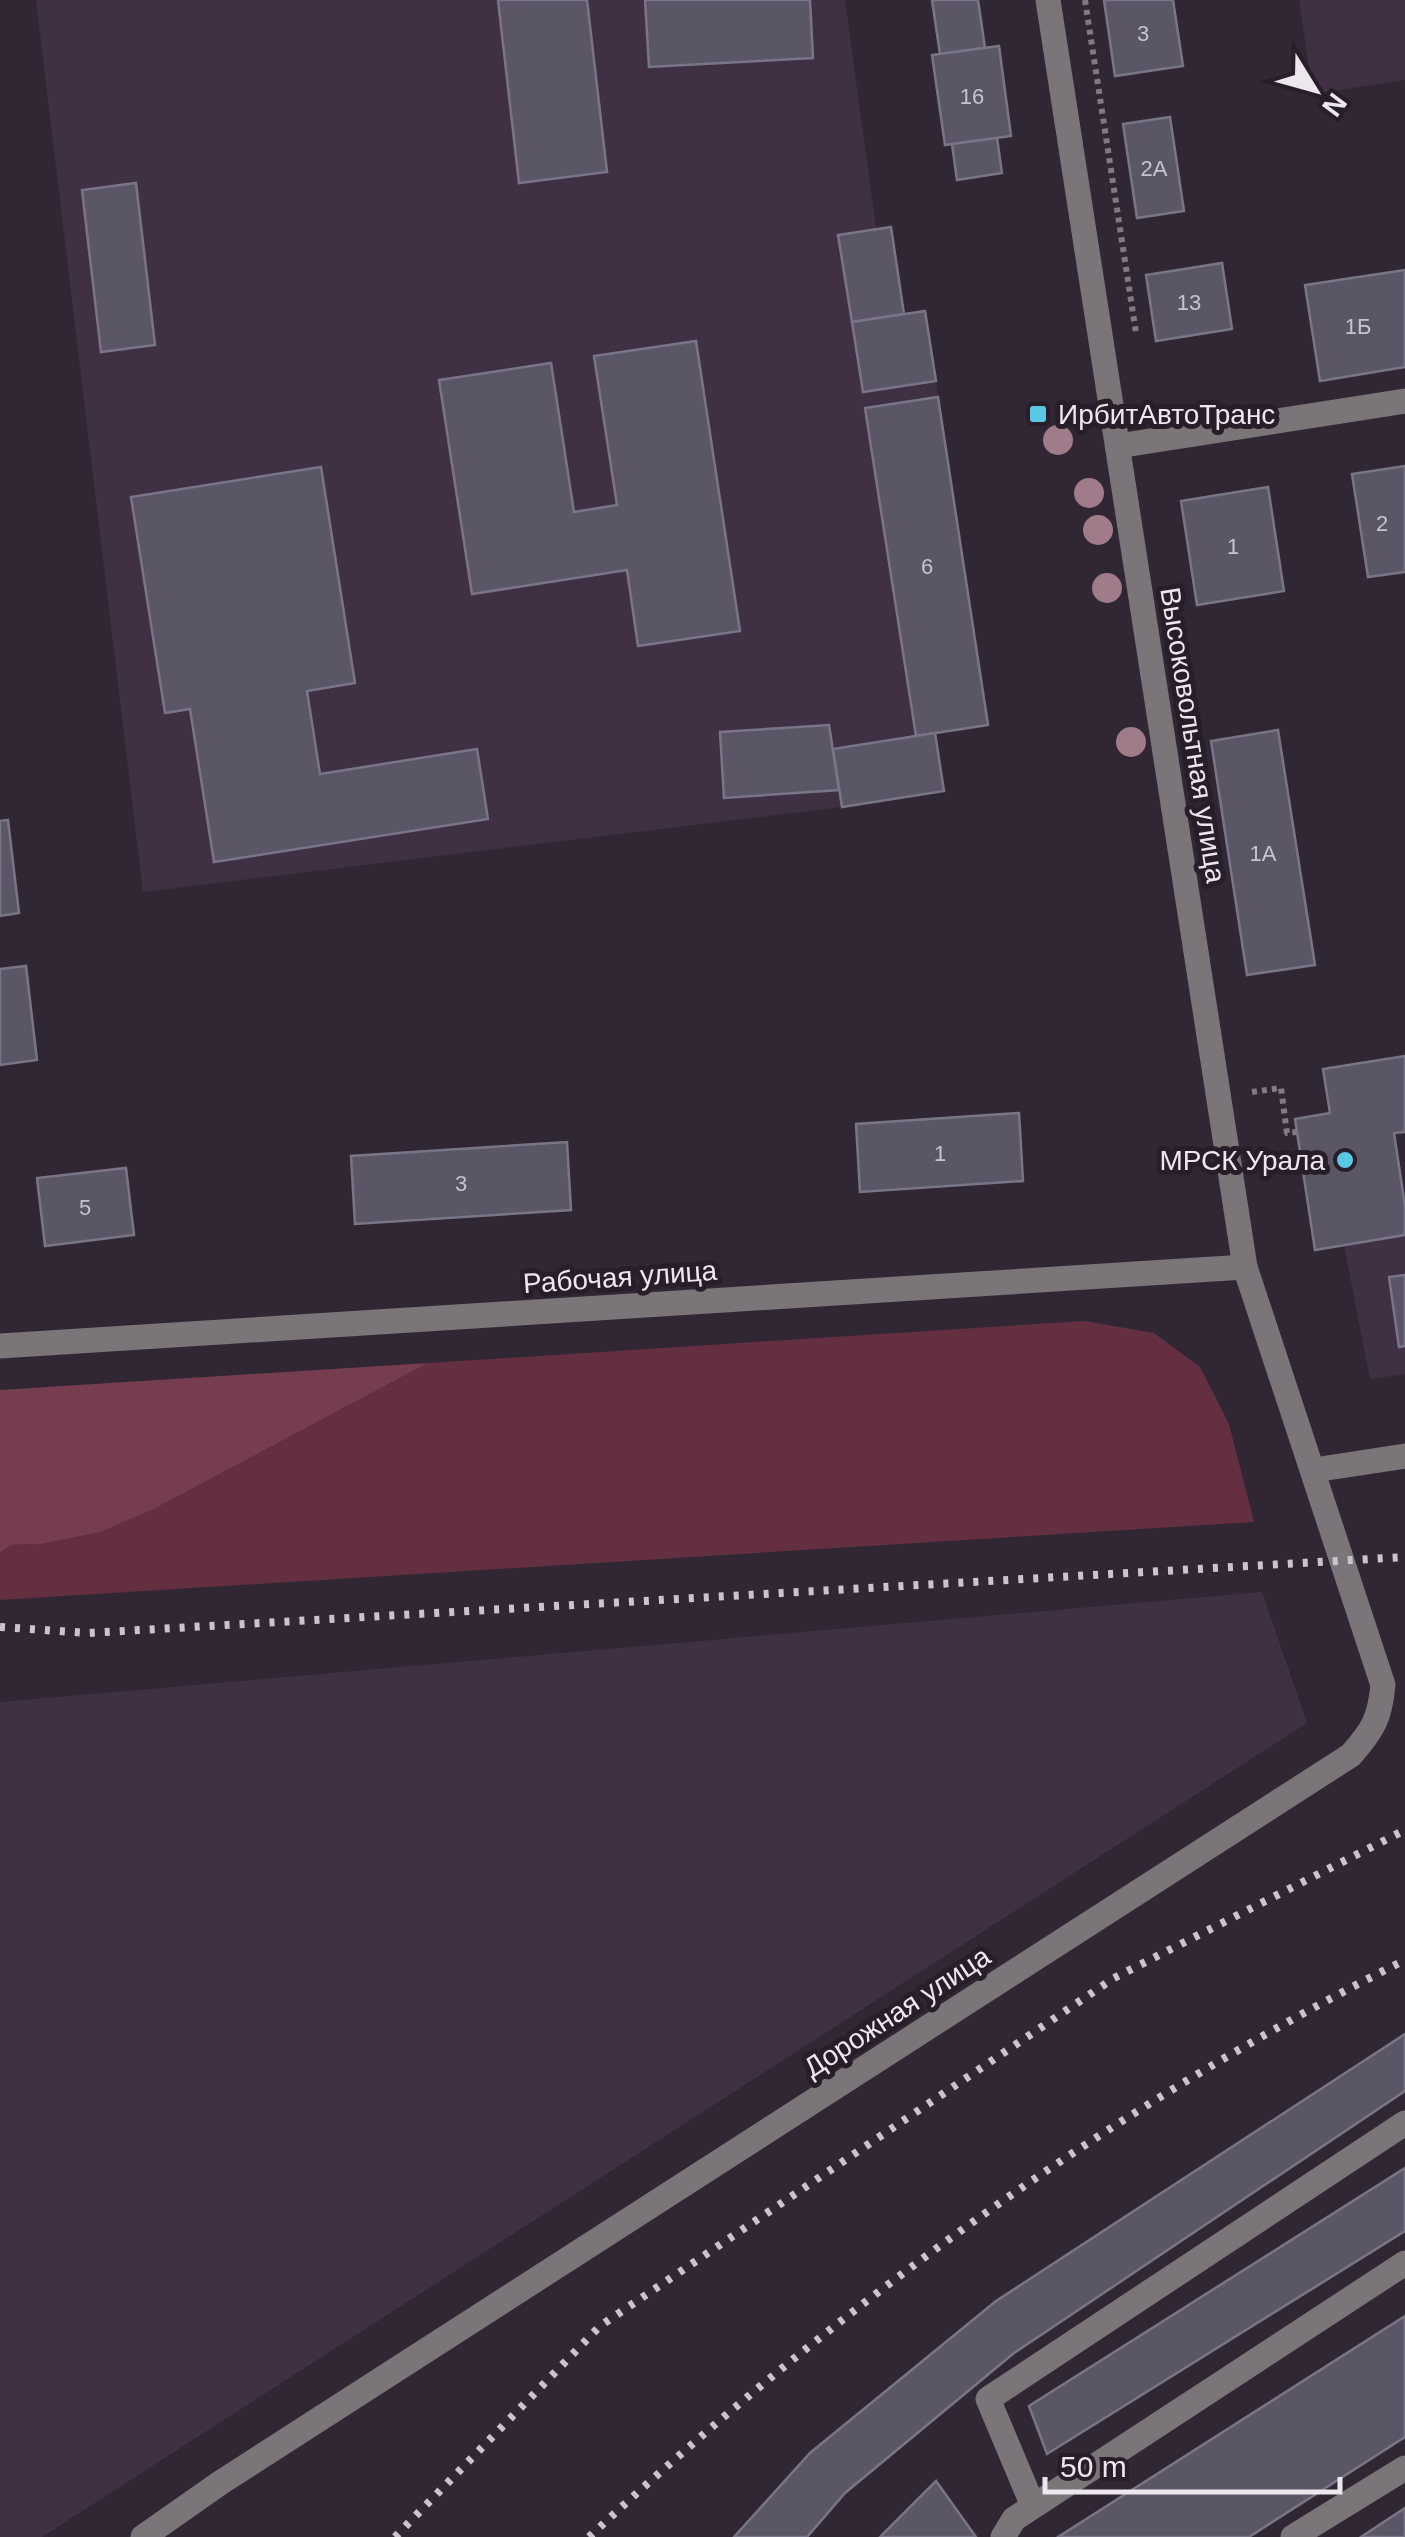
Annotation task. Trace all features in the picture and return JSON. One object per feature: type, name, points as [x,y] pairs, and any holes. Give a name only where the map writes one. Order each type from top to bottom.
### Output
[{"type":"street","name":"Высоковольтная улица","points":[[1048,0],[1244,1268],[1314,1470]]},
{"type":"street","points":[[1118,446],[1405,401]]},
{"type":"street","name":"Рабочая улица","points":[[0,1346],[1244,1268]]},
{"type":"street","points":[[1314,1470],[1405,1456]]},
{"type":"street","name":"Дорожная улица","points":[[143,2537],[236,2472],[1351,1755],[1380,1712],[1382,1684],[1314,1470]]},
{"type":"street","points":[[1033,2506],[988,2399],[1405,2124]]},
{"type":"street","points":[[1003,2537],[1014,2518],[1405,2263]]},
{"type":"street","points":[[1293,2537],[1405,2468]]},
{"type":"path","points":[[1252,1092],[1281,1088],[1287,1133],[1296,1132]]},
{"type":"shaded area","points":[[36,0],[845,0],[876,228],[891,227],[904,313],[925,311],[988,725],[935,733],[944,791],[842,807],[143,892]]},
{"type":"shaded area","points":[[1299,0],[1405,0],[1405,80],[1313,94]]},
{"type":"shaded area","points":[[1405,1235],[1405,1374],[1370,1379],[1344,1245]]},
{"type":"shaded area","points":[[1084,1321],[1154,1333],[1200,1367],[1229,1424],[1254,1522],[0,1600],[0,1553],[11,1545],[42,1544],[101,1532],[154,1509],[428,1363]]},
{"type":"shaded area","points":[[428,1363],[154,1509],[101,1532],[42,1544],[11,1545],[0,1553],[0,1390]]},
{"type":"shaded area","points":[[1262,1592],[1307,1723],[42,2537],[0,2537],[0,1702]]},
{"type":"building","points":[[498,0],[587,0],[607,172],[519,183]]},
{"type":"building","points":[[645,0],[810,0],[813,58],[649,67]]},
{"type":"building","points":[[932,0],[978,0],[985,48],[940,54]]},
{"type":"building","points":[[1104,0],[1173,0],[1183,66],[1115,76]]},
{"type":"building","points":[[999,46],[1011,136],[945,145],[932,55]]},
{"type":"building","points":[[1170,117],[1184,211],[1137,218],[1123,124]]},
{"type":"building","points":[[997,138],[1002,173],[957,180],[952,144]]},
{"type":"building","points":[[136,183],[155,345],[101,352],[82,190]]},
{"type":"building","points":[[891,227],[904,314],[852,322],[838,235]]},
{"type":"building","points":[[1222,263],[1232,329],[1156,341],[1146,275]]},
{"type":"building","points":[[1405,270],[1405,367],[1320,381],[1305,285]]},
{"type":"building","points":[[925,311],[936,381],[863,392],[852,322]]},
{"type":"building","points":[[696,341],[740,631],[638,646],[627,570],[472,594],[439,380],[551,363],[574,512],[617,505],[594,356]]},
{"type":"building","points":[[938,397],[988,725],[916,736],[865,408]]},
{"type":"building","points":[[1405,466],[1405,572],[1368,577],[1352,474]]},
{"type":"building","points":[[321,467],[355,683],[307,691],[320,774],[477,749],[488,819],[214,862],[190,709],[165,713],[131,497]]},
{"type":"building","points":[[1268,487],[1284,591],[1197,605],[1181,501]]},
{"type":"building","points":[[829,725],[839,790],[724,798],[720,732]]},
{"type":"building","points":[[1278,730],[1315,965],[1247,975],[1211,741]]},
{"type":"building","points":[[935,733],[944,791],[842,807],[833,749]]},
{"type":"building","points":[[8,820],[19,913],[0,916],[0,821]]},
{"type":"building","points":[[26,966],[37,1060],[0,1065],[0,969]]},
{"type":"building","points":[[1405,1056],[1405,1132],[1394,1133],[1405,1206],[1405,1235],[1315,1250],[1295,1119],[1330,1113],[1323,1069]]},
{"type":"building","points":[[1019,1113],[1023,1181],[860,1192],[856,1124]]},
{"type":"building","points":[[567,1142],[571,1210],[355,1224],[351,1156]]},
{"type":"building","points":[[126,1168],[134,1235],[45,1246],[37,1178]]},
{"type":"building","points":[[1405,1275],[1405,1346],[1399,1347],[1389,1277]]},
{"type":"building","points":[[1405,2034],[1405,2091],[1014,2353],[845,2493],[807,2537],[734,2537],[810,2453],[996,2301]]},
{"type":"building","points":[[1405,2168],[1405,2231],[1047,2454],[1029,2406]]},
{"type":"building","points":[[1405,2316],[1405,2437],[1249,2537],[1058,2537]]},
{"type":"building","points":[[936,2481],[976,2537],[880,2537]]},
{"type":"building","points":[[1405,2508],[1405,2537],[1361,2537]]},
{"type":"railway","points":[[0,1627],[88,1633],[1405,1557]]},
{"type":"railway","points":[[395,2537],[600,2326],[1114,1978],[1405,1830]]},
{"type":"railway","points":[[589,2537],[778,2372],[977,2219],[1186,2081],[1405,1960]]},
{"type":"place","name":"ИрбитАвтоТранс","points":[[1038,414]]},
{"type":"place","name":"МРСК Урала","points":[[1345,1160]]}]
